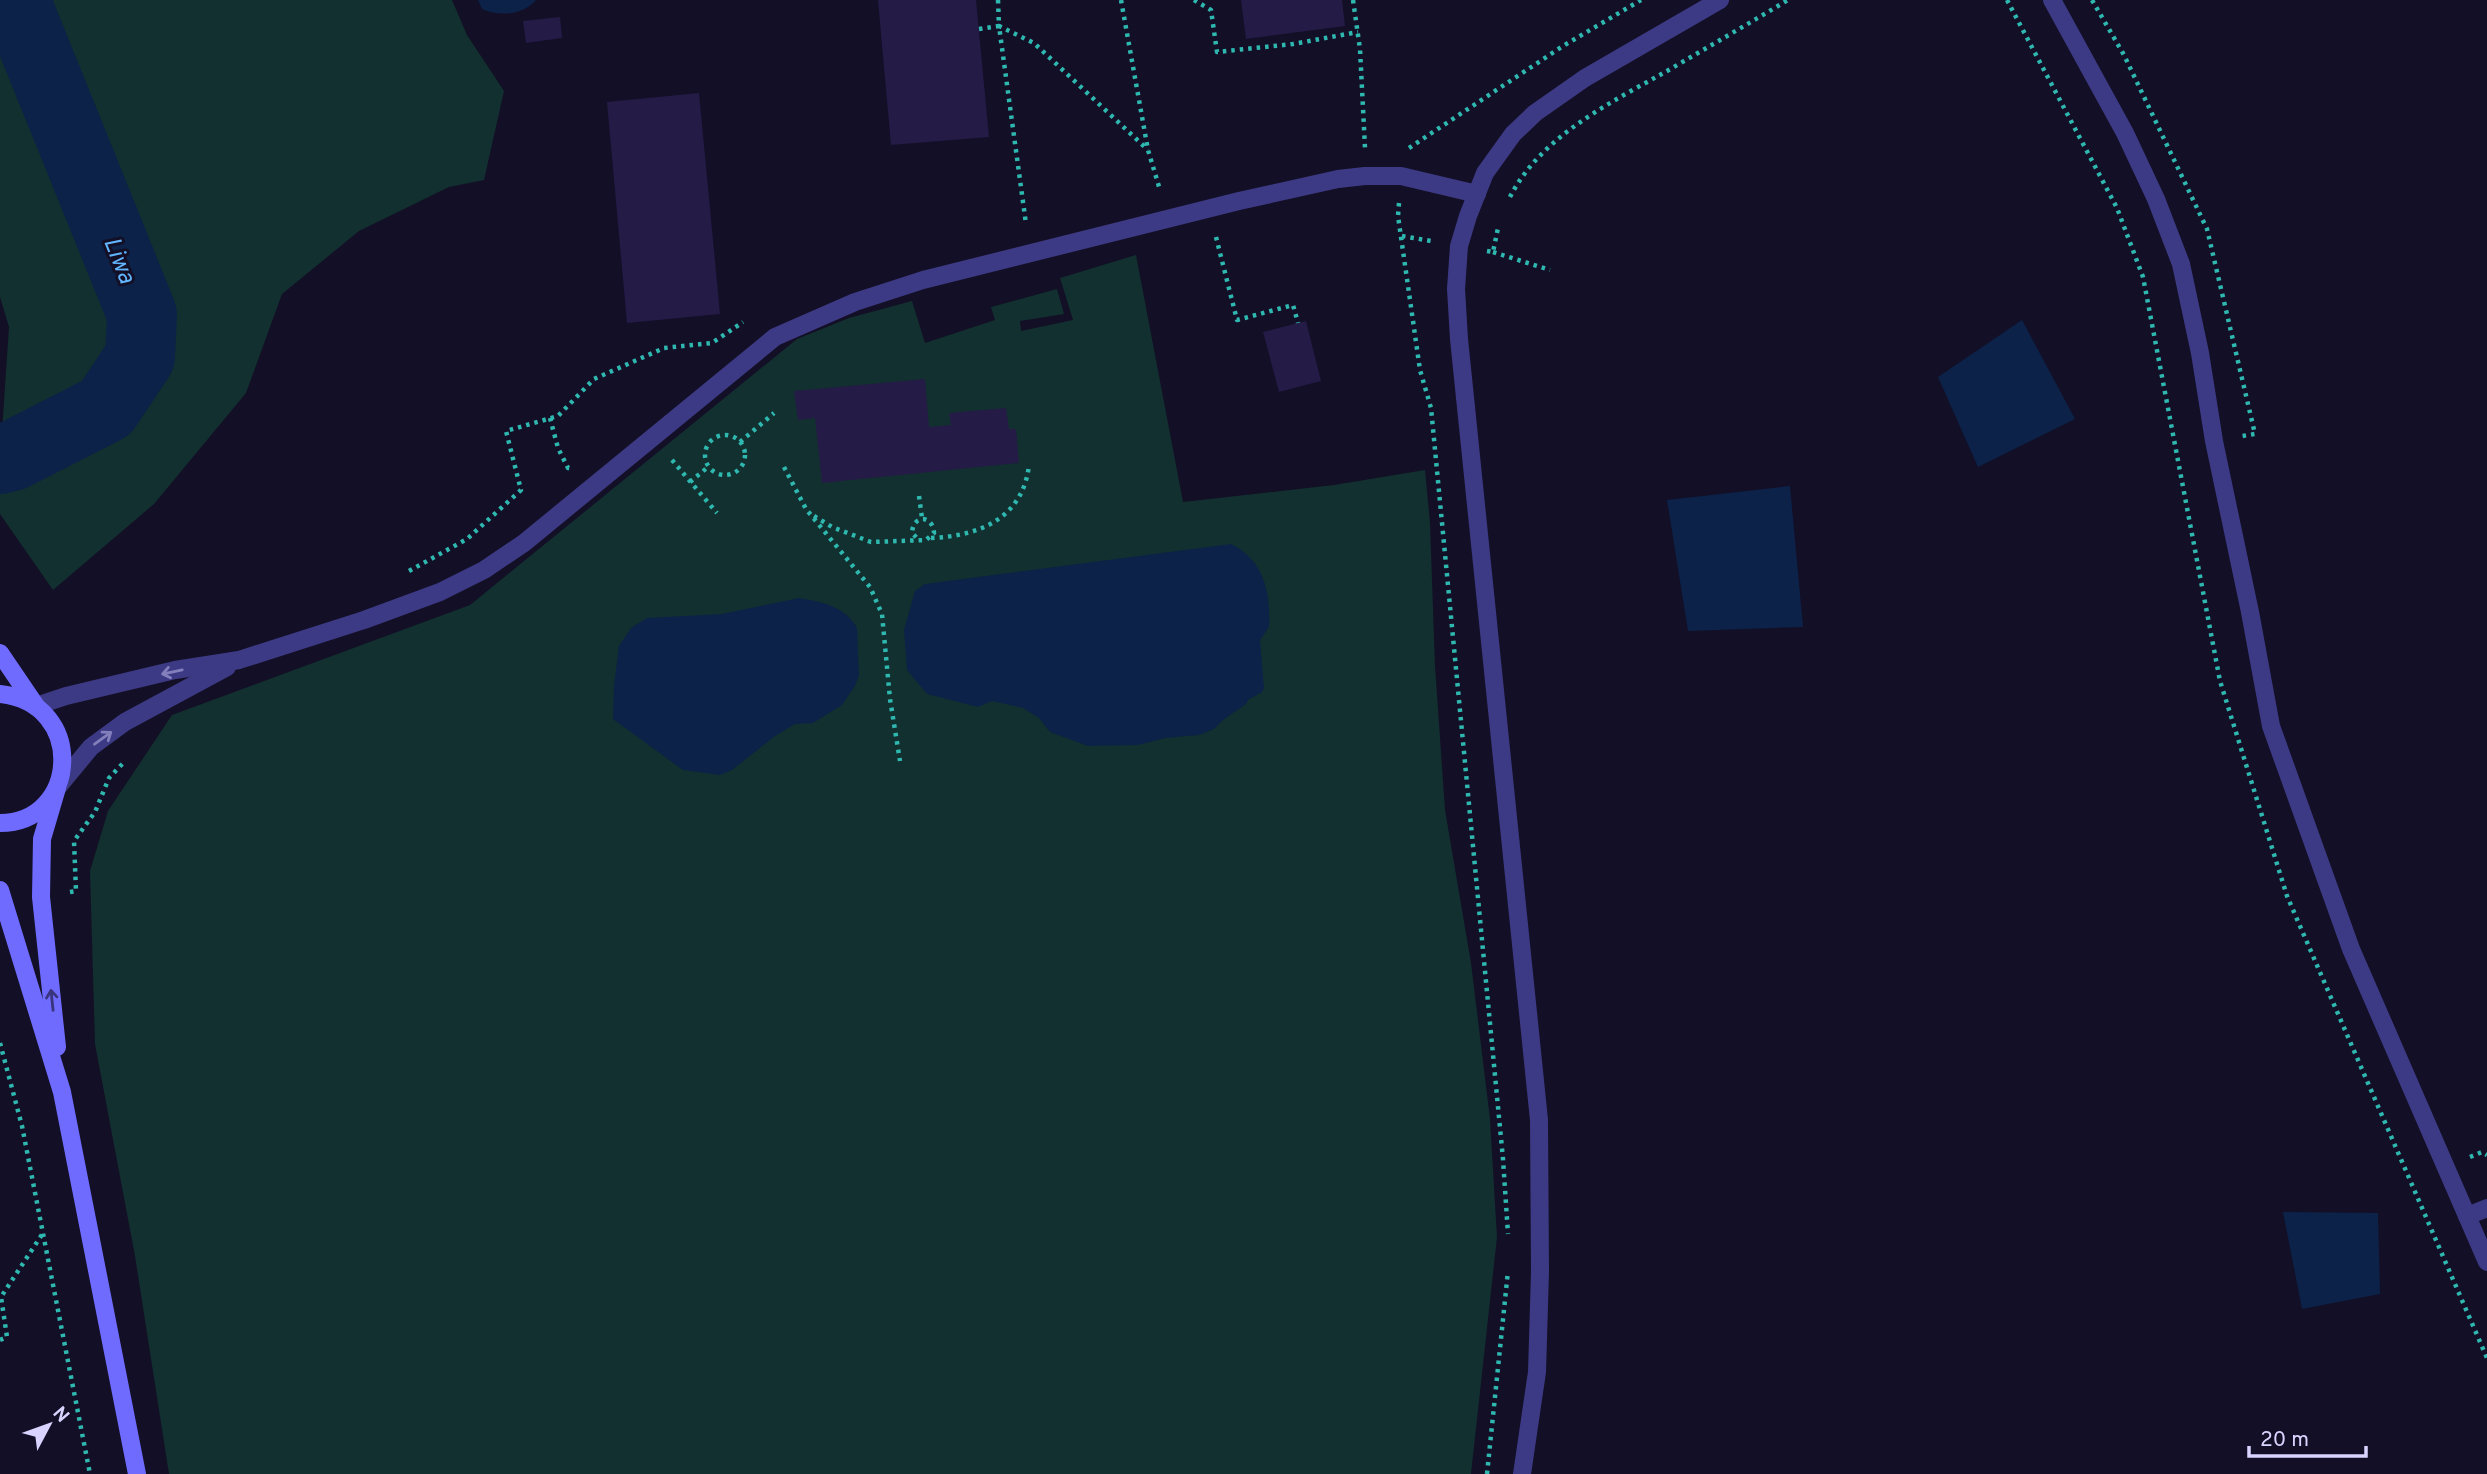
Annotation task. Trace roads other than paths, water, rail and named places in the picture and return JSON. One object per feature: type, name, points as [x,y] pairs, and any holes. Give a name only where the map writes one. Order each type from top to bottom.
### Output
[{"type":"main road","points":[[0,653],[36,706],[52,722],[62,742],[64,765],[42,839],[41,897],[62,1092],[137,1474]]},
{"type":"main road","points":[[0,694],[15,696],[36,706]]},
{"type":"main road","points":[[0,823],[29,817],[45,804],[57,788]]},
{"type":"main road","points":[[0,890],[62,1092]]},
{"type":"street","points":[[1522,1474],[1536,1372],[1540,1272],[1539,1120],[1459,339],[1456,289],[1459,246],[1477,194],[1492,164],[1513,134],[1535,113],[1585,78],[1720,0]]},
{"type":"street","points":[[2052,0],[2125,133],[2156,199],[2181,264],[2271,726],[2351,948],[2487,1262]]},
{"type":"street","points":[[36,706],[66,696],[176,670],[239,660],[440,592],[484,570],[514,550],[775,337],[855,302],[923,280],[1338,179],[1401,176],[1477,194]]},
{"type":"street","points":[[57,788],[91,747],[125,722],[239,660]]},
{"type":"street","points":[[2467,1216],[2487,1208]]},
{"type":"water","points":[[478,0],[536,0],[525,9],[504,14],[482,9]]},
{"type":"water","points":[[2022,320],[2075,419],[1978,467],[1938,377]]},
{"type":"water","points":[[1790,486],[1803,627],[1688,631],[1667,500]]},
{"type":"water","points":[[1231,544],[1251,559],[1267,590],[1269,627],[1260,640],[1264,688],[1214,729],[1199,735],[1165,738],[1138,745],[1088,746],[1050,732],[1039,718],[1023,708],[992,701],[978,707],[927,694],[907,670],[904,630],[915,591],[925,584]]},
{"type":"water","points":[[799,598],[824,603],[839,610],[857,628],[859,675],[842,705],[813,723],[795,724],[775,736],[732,770],[720,775],[683,770],[613,719],[619,646],[631,628],[647,618],[722,614]]},
{"type":"water","points":[[2283,1212],[2378,1213],[2380,1294],[2302,1309]]},
{"type":"waterway","name":"Liwa","points":[[0,459],[12,456],[106,408],[140,357],[142,314],[15,0]]}]
